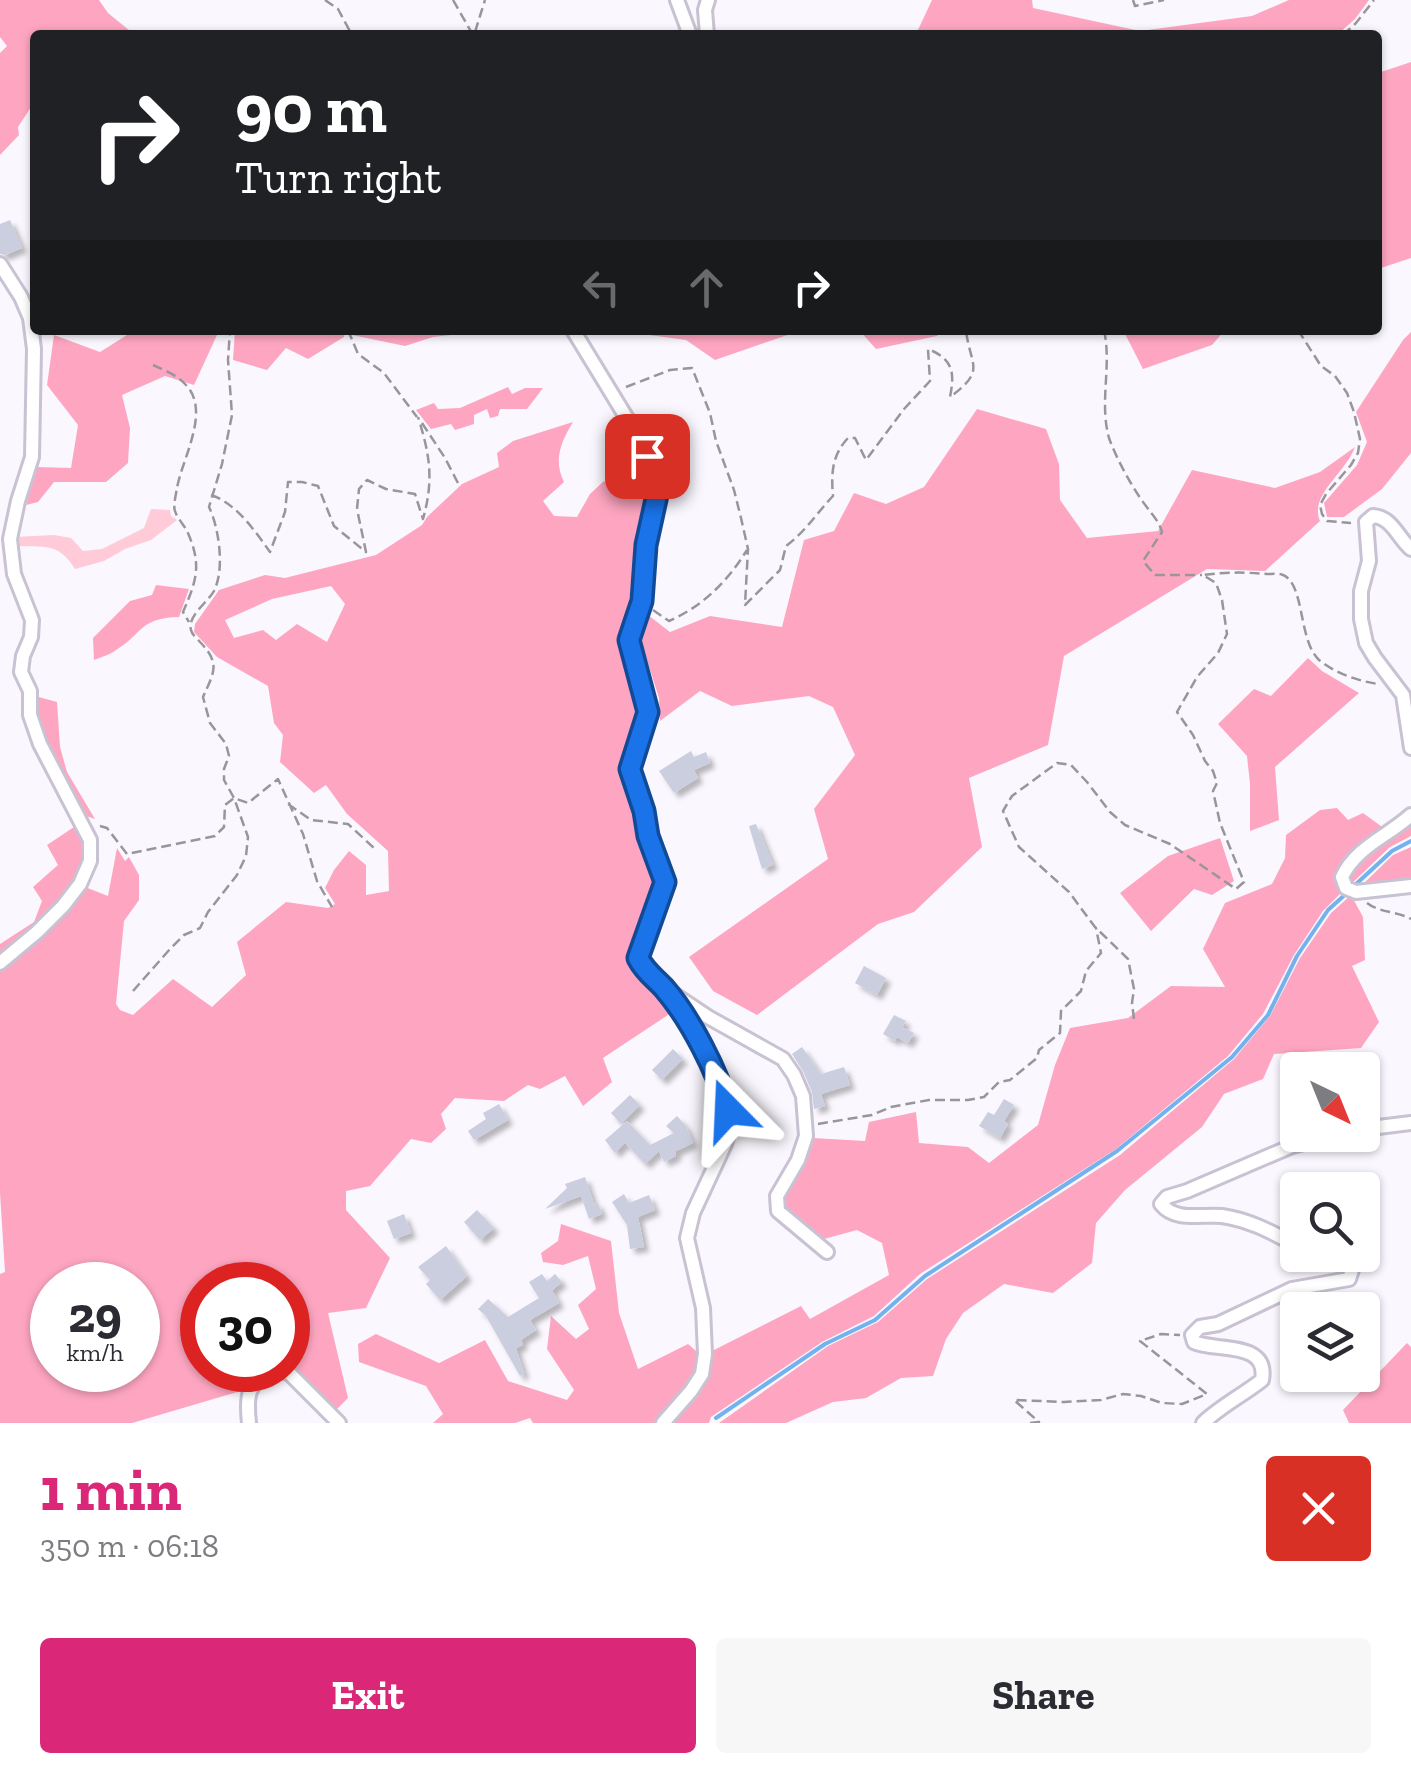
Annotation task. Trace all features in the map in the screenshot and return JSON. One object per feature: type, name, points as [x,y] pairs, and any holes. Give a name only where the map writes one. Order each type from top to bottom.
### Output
[{"type":"street","points":[[676,0],[688,30]]},
{"type":"street","points":[[707,30],[708,0]]},
{"type":"street","points":[[0,264],[30,318]]},
{"type":"street","points":[[0,963],[37,932],[80,884],[90,861],[90,840],[40,744],[30,714],[30,690],[20,672],[32,620],[14,574],[10,539],[32,457],[32,335]]},
{"type":"street","points":[[576,335],[634,430],[647,456],[657,495],[646,545],[642,601],[629,640],[648,712],[630,769],[665,882],[638,958],[645,972],[663,987],[708,1018],[783,1058],[794,1075],[803,1096],[806,1126],[803,1150],[777,1196],[778,1211],[826,1252]]},
{"type":"street","points":[[1411,549],[1381,516],[1366,522],[1369,560],[1361,591],[1361,619],[1374,658],[1403,695],[1411,748]]},
{"type":"street","points":[[1411,815],[1365,848],[1342,877],[1346,888],[1356,892],[1411,886]]},
{"type":"street","points":[[663,987],[716,1074],[730,1129],[693,1212],[687,1238],[703,1308],[702,1374],[663,1423]]},
{"type":"street","points":[[1380,1126],[1411,1123]]},
{"type":"street","points":[[1280,1151],[1166,1197],[1161,1204],[1176,1216],[1223,1216],[1280,1238]]},
{"type":"street","points":[[1204,1423],[1221,1406],[1262,1380],[1264,1371],[1260,1362],[1239,1348],[1203,1346],[1194,1342],[1192,1335],[1200,1327],[1218,1324],[1292,1289],[1349,1279],[1351,1272]]},
{"type":"street","points":[[249,1423],[250,1392]]},
{"type":"street","points":[[309,1392],[339,1423]]},
{"type":"path","points":[[325,0],[338,9],[349,30]]},
{"type":"path","points":[[453,0],[471,30]]},
{"type":"path","points":[[476,30],[485,0]]},
{"type":"path","points":[[1133,0],[1134,6],[1164,0]]},
{"type":"path","points":[[1348,30],[1374,0]]},
{"type":"path","points":[[190,624],[214,592],[218,577],[219,540],[209,507],[232,416],[230,335]]},
{"type":"path","points":[[350,335],[358,354],[384,373],[418,418],[446,458],[459,485]]},
{"type":"path","points":[[610,392],[670,370],[692,368],[734,490],[748,549],[744,605],[780,570],[786,546],[805,532],[834,496],[832,482],[838,450],[848,438],[855,438],[866,460],[930,381],[928,349],[943,355],[950,368],[954,378],[950,397],[964,387],[974,372],[975,361],[967,335]]},
{"type":"path","points":[[1105,335],[1103,405],[1111,444],[1162,532],[1143,561],[1154,575],[1236,571],[1283,574],[1295,586],[1301,621],[1318,658],[1349,676],[1399,687]]},
{"type":"path","points":[[1301,335],[1321,366],[1335,376],[1347,393],[1360,439],[1351,465],[1320,505],[1322,514],[1328,521],[1366,528]]},
{"type":"path","points":[[132,991],[184,936],[200,928],[241,866],[248,838],[224,780],[226,744],[210,724],[203,697],[215,672],[213,657],[191,632],[183,612],[198,566],[195,549],[174,510],[177,484],[194,431],[195,406],[189,387],[153,365]]},
{"type":"path","points":[[211,495],[225,499],[270,552],[285,512],[288,482],[318,486],[334,526],[366,552],[357,509],[359,488],[368,480],[386,490],[415,494],[423,519],[430,496],[430,459],[418,418]]},
{"type":"path","points":[[642,601],[669,621],[692,611],[735,570],[748,549]]},
{"type":"path","points":[[1134,1018],[1128,958],[1096,927],[1069,892],[1019,847],[1002,812],[1012,796],[1057,763],[1071,765],[1125,825],[1170,844],[1236,889],[1244,882],[1220,823],[1213,770],[1177,712],[1227,634],[1216,583],[1204,575]]},
{"type":"path","points":[[234,798],[248,804],[278,780],[303,834],[317,880],[332,907]]},
{"type":"path","points":[[80,819],[106,828],[126,854],[215,836],[224,827],[224,806],[234,798]]},
{"type":"path","points":[[287,803],[312,820],[348,824],[374,848]]},
{"type":"path","points":[[1356,892],[1370,906],[1411,919]]},
{"type":"path","points":[[806,1126],[929,1100],[984,1097],[1000,1082],[1010,1080],[1060,1032],[1061,1011],[1080,991],[1086,971],[1102,953],[1096,927]]},
{"type":"path","points":[[1030,1423],[1039,1422],[1014,1400],[1101,1400],[1122,1394],[1162,1404],[1182,1404],[1207,1394],[1140,1341],[1160,1334],[1192,1335]]},
{"type":"shaded area","points":[[0,0],[99,0],[129,30],[30,30],[30,109],[18,127],[19,135],[0,155],[0,53],[7,46],[0,37]]},
{"type":"shaded area","points":[[932,0],[1032,0],[1033,8],[1135,30],[918,30]]},
{"type":"shaded area","points":[[1289,0],[1369,0],[1343,30],[1147,30],[1252,16]]},
{"type":"shaded area","points":[[1411,62],[1411,258],[1382,268],[1382,72]]},
{"type":"shaded area","points":[[1411,332],[1411,453],[1382,489],[1344,517],[1327,517],[1324,503],[1357,465],[1367,442],[1356,412]]},
{"type":"shaded area","points":[[54,335],[100,352],[127,335],[217,335],[194,385],[165,376],[122,395],[130,428],[128,463],[106,482],[54,482],[38,502],[26,505],[37,467],[71,468],[78,425],[47,385]]},
{"type":"shaded area","points":[[235,335],[344,335],[308,359],[286,348],[267,370],[233,360]]},
{"type":"shaded area","points":[[352,335],[451,335],[405,346]]},
{"type":"shaded area","points":[[649,335],[788,335],[715,360],[686,340]]},
{"type":"shaded area","points":[[863,335],[938,335],[937,336],[876,349]]},
{"type":"shaded area","points":[[1126,335],[1221,335],[1212,345],[1143,369]]},
{"type":"shaded area","points":[[508,387],[512,394],[525,388],[543,388],[527,409],[500,409],[498,416],[490,418],[487,409],[474,415],[474,424],[455,430],[451,424],[431,429],[416,410],[434,403],[438,409],[460,408]]},
{"type":"shaded area","points":[[977,409],[1046,429],[1059,464],[1060,500],[1087,538],[1158,531],[1192,470],[1275,488],[1320,472],[1355,447],[1319,502],[1320,521],[1265,571],[1207,569],[1064,656],[1048,745],[969,778],[982,847],[914,912],[878,924],[757,1015],[713,991],[689,957],[828,859],[814,809],[855,755],[833,707],[809,696],[732,706],[700,691],[660,721],[659,698],[639,635],[648,615],[670,632],[710,616],[782,627],[804,540],[834,531],[854,493],[886,504],[924,487]]},
{"type":"shaded area","points":[[573,422],[560,451],[564,482],[543,501],[554,516],[577,517],[590,494],[604,481],[616,489],[646,492],[651,478],[653,500],[638,602],[630,621],[643,713],[627,771],[661,884],[638,944],[671,1013],[603,1058],[612,1082],[583,1106],[565,1076],[540,1089],[528,1085],[504,1101],[455,1098],[441,1114],[446,1129],[431,1143],[411,1139],[370,1186],[346,1191],[346,1210],[390,1258],[366,1308],[328,1313],[348,1398],[335,1411],[310,1385],[310,1262],[180,1262],[180,1392],[237,1392],[132,1423],[0,1423],[0,1274],[5,1272],[0,1193],[0,970],[67,913],[85,887],[108,896],[117,848],[125,861],[129,857],[139,875],[139,900],[124,921],[116,1004],[133,1015],[173,979],[212,1007],[246,975],[237,942],[286,902],[328,908],[335,904],[325,888],[349,851],[366,865],[366,895],[389,891],[388,851],[347,814],[326,785],[314,793],[280,762],[283,735],[274,723],[268,686],[217,657],[194,632],[195,624],[219,590],[265,575],[285,578],[376,555],[422,525],[462,484],[499,467],[497,453],[513,441]],"holes":[[[331,586],[345,604],[327,642],[297,624],[276,640],[263,630],[234,638],[225,620],[272,599]]]},
{"type":"shaded area","points":[[151,509],[170,510],[177,520],[151,540],[75,569],[56,550],[14,546],[14,537],[54,535],[71,538],[83,551],[102,549],[144,528]]},
{"type":"shaded area","points":[[156,585],[189,589],[179,617],[149,623],[114,652],[94,660],[93,638],[130,601],[152,595]]},
{"type":"shaded area","points":[[1308,658],[1359,693],[1275,767],[1279,820],[1250,831],[1247,756],[1218,724],[1254,689],[1271,696]]},
{"type":"shaded area","points":[[35,696],[57,702],[60,747],[67,772],[95,819],[80,814],[57,772],[43,742]]},
{"type":"shaded area","points":[[1337,808],[1348,820],[1363,813],[1385,829],[1362,845],[1342,892],[1323,911],[1294,955],[1263,1014],[1228,1056],[1116,1149],[920,1274],[874,1316],[822,1342],[711,1417],[709,1423],[670,1423],[698,1391],[712,1351],[801,1306],[810,1319],[889,1275],[882,1243],[857,1230],[824,1239],[791,1219],[783,1207],[784,1196],[804,1165],[813,1138],[865,1141],[869,1122],[916,1112],[919,1143],[968,1147],[989,1163],[1038,1125],[1070,1028],[1128,1018],[1171,986],[1225,987],[1203,949],[1225,903],[1272,884],[1285,858],[1286,835],[1320,810]]},
{"type":"shaded area","points":[[1411,824],[1411,836],[1390,847],[1349,886],[1346,877],[1368,850]]},
{"type":"shaded area","points":[[77,825],[85,847],[77,879],[54,909],[0,959],[0,944],[34,922],[42,901],[33,887],[58,865],[47,845]]},
{"type":"shaded area","points":[[1220,838],[1234,881],[1212,895],[1194,889],[1151,931],[1120,893],[1168,856]]},
{"type":"shaded area","points":[[1411,847],[1411,879],[1359,888],[1393,855]]},
{"type":"shaded area","points":[[1351,895],[1363,917],[1365,960],[1352,966],[1379,1022],[1361,1048],[1274,1054],[1263,1079],[1224,1094],[1202,1127],[1125,1190],[1096,1223],[1092,1263],[1053,1293],[1004,1284],[963,1313],[946,1339],[933,1376],[901,1378],[866,1398],[833,1402],[786,1423],[719,1423],[828,1346],[878,1322],[927,1279],[1120,1155],[1234,1059],[1270,1016],[1300,958],[1331,913]]},
{"type":"shaded area","points":[[561,1224],[611,1241],[619,1313],[638,1369],[688,1344],[702,1356],[697,1375],[658,1423],[533,1423],[530,1418],[515,1423],[433,1423],[443,1414],[426,1386],[359,1362],[358,1344],[376,1334],[439,1363],[485,1340],[508,1381],[567,1400],[574,1390],[547,1349],[551,1316],[576,1339],[589,1329],[578,1305],[596,1289],[588,1256],[563,1265],[543,1262],[541,1253],[558,1241]]},
{"type":"shaded area","points":[[1407,1343],[1411,1347],[1411,1423],[1349,1423],[1343,1410],[1360,1392],[1380,1392],[1380,1371]]},
{"type":"building","points":[[10,220],[22,248],[0,254],[0,224]]},
{"type":"building","points":[[691,751],[694,757],[706,752],[710,763],[694,770],[698,778],[674,793],[659,771]]},
{"type":"building","points":[[756,824],[773,865],[762,869],[749,826]]},
{"type":"building","points":[[864,966],[886,978],[877,995],[855,983]]},
{"type":"building","points":[[894,1015],[906,1021],[902,1027],[914,1033],[908,1043],[883,1034]]},
{"type":"building","points":[[802,1047],[821,1074],[844,1067],[850,1085],[821,1094],[825,1106],[814,1109],[812,1092],[792,1054]]},
{"type":"building","points":[[673,1049],[683,1059],[662,1080],[652,1070]]},
{"type":"building","points":[[630,1095],[640,1105],[621,1124],[611,1113]]},
{"type":"building","points":[[1004,1099],[1014,1105],[1000,1138],[979,1126],[988,1112],[994,1115]]},
{"type":"building","points":[[499,1104],[508,1120],[474,1140],[468,1131],[486,1119],[483,1113]]},
{"type":"building","points":[[677,1116],[693,1143],[664,1162],[659,1151],[645,1164],[625,1143],[615,1153],[605,1140],[627,1121],[650,1145],[674,1133],[666,1126]]},
{"type":"building","points":[[585,1177],[594,1204],[598,1203],[602,1214],[589,1219],[581,1196],[545,1209],[567,1188],[565,1184]]},
{"type":"building","points":[[624,1194],[629,1203],[649,1195],[655,1210],[638,1217],[644,1247],[630,1249],[627,1225],[612,1202]]},
{"type":"building","points":[[477,1210],[494,1228],[480,1240],[464,1222]]},
{"type":"building","points":[[404,1214],[411,1233],[394,1239],[387,1221]]},
{"type":"building","points":[[446,1246],[467,1276],[440,1300],[418,1267]]},
{"type":"building","points":[[542,1274],[547,1281],[555,1274],[562,1282],[552,1290],[559,1303],[530,1320],[536,1330],[516,1348],[524,1374],[520,1376],[486,1316],[478,1309],[488,1299],[508,1317],[539,1298],[529,1282]]},
{"type":"waterway","points":[[1355,885],[1392,851],[1411,841]]},
{"type":"waterway","points":[[716,1418],[825,1344],[875,1320],[925,1276],[1117,1151],[1232,1057],[1268,1015],[1297,956],[1328,910],[1348,892]]},
{"type":"route","points":[[647,456],[657,495],[646,545],[642,601],[629,640],[648,712],[630,769],[665,882],[638,958],[645,972],[663,987],[680,1010],[716,1074],[728,1110]]}]
